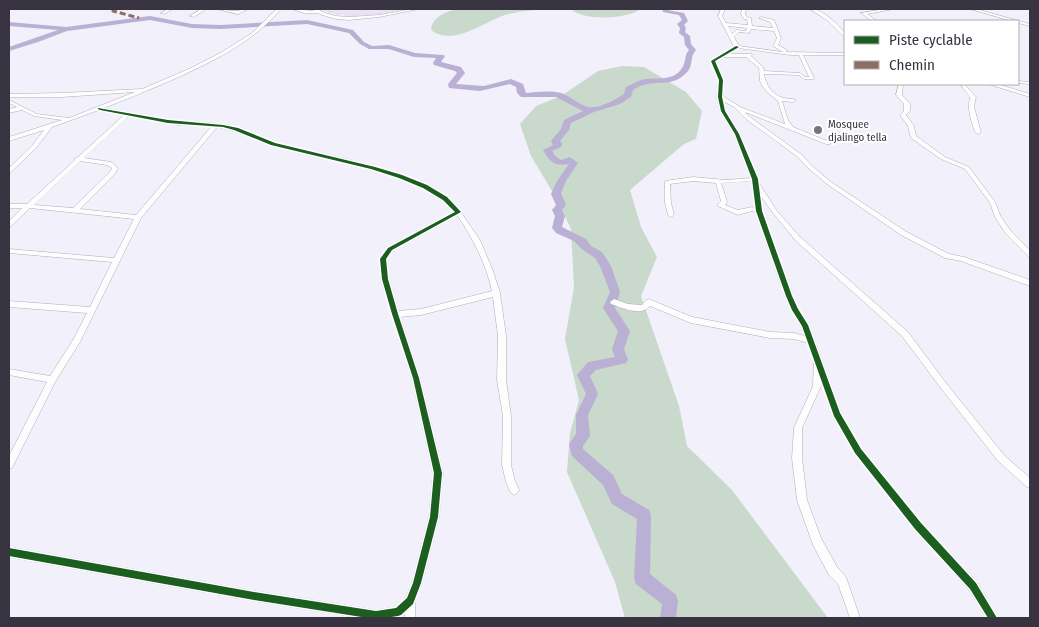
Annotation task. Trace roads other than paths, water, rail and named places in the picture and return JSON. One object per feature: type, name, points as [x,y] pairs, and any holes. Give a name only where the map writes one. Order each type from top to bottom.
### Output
[{"type":"street","points":[[163,13],[171,9]]},
{"type":"street","points":[[192,16],[204,9]]},
{"type":"street","points":[[219,9],[238,12],[246,9]]},
{"type":"street","points":[[9,139],[100,109],[235,47],[267,23],[279,9]]},
{"type":"street","points":[[294,9],[304,12],[315,10],[330,16],[350,18],[369,17],[417,9]]},
{"type":"street","points":[[723,9],[720,16],[737,47]]},
{"type":"street","points":[[732,36],[738,31],[747,32],[750,27],[749,18],[746,18],[743,14],[744,9]]},
{"type":"street","points":[[812,9],[830,20],[844,34]]},
{"type":"street","points":[[874,20],[863,13],[892,9]]},
{"type":"street","points":[[972,9],[1012,20]]},
{"type":"street","points":[[1004,9],[1005,18]]},
{"type":"street","points":[[761,18],[771,20],[779,38],[776,47],[795,54],[812,78],[804,78],[800,74],[761,72]]},
{"type":"street","points":[[723,24],[776,30]]},
{"type":"street","points":[[795,54],[737,47],[713,62],[721,80],[720,96],[723,111],[737,134],[755,182],[775,212],[798,239],[868,302],[899,327],[1001,458],[1030,484]]},
{"type":"street","points":[[724,56],[844,54]]},
{"type":"street","points":[[747,56],[760,66],[766,90],[778,98],[787,101],[793,100]]},
{"type":"street","points":[[901,85],[899,95],[907,104],[907,111],[903,115],[911,126],[913,137],[943,158],[967,168],[993,203],[998,217],[1008,232],[1030,254]]},
{"type":"street","points":[[963,85],[973,98],[971,108],[976,119],[978,132]]},
{"type":"street","points":[[995,85],[1030,96]]},
{"type":"street","points":[[9,95],[62,95],[144,90]]},
{"type":"street","points":[[720,96],[736,106],[828,143]]},
{"type":"street","points":[[778,98],[782,106],[784,119],[792,130]]},
{"type":"street","points":[[9,101],[36,114],[71,119]]},
{"type":"street","points":[[736,106],[748,118],[800,156],[829,183],[903,233],[947,256],[962,259],[1030,283]]},
{"type":"street","points":[[9,112],[22,108]]},
{"type":"street","points":[[100,109],[176,123],[228,127],[270,143],[338,158],[390,174],[412,182],[452,203],[472,229],[496,292],[502,337],[502,385],[507,416],[505,456],[510,481],[514,490]]},
{"type":"street","points":[[9,224],[77,159],[127,115]]},
{"type":"street","points":[[9,465],[52,380],[76,342],[115,260],[138,218],[215,126]]},
{"type":"street","points":[[9,171],[34,148],[49,127]]},
{"type":"street","points":[[74,211],[113,174],[116,168],[109,163],[77,159]]},
{"type":"street","points":[[671,215],[668,203],[668,182],[698,179],[720,182],[755,182]]},
{"type":"street","points":[[720,182],[718,184],[724,202],[720,205],[735,213],[752,209],[759,211]]},
{"type":"street","points":[[755,182],[756,204],[789,296],[795,310],[805,325],[837,414],[858,451],[918,526],[973,586],[993,618]]},
{"type":"street","points":[[9,206],[28,206],[138,218]]},
{"type":"street","points":[[410,618],[410,601],[417,583],[434,518],[438,473],[416,378],[385,279],[384,256],[400,243],[458,212]]},
{"type":"street","points":[[9,251],[115,260]]},
{"type":"street","points":[[395,314],[421,312],[496,292]]},
{"type":"street","points":[[614,302],[628,307],[644,308],[649,302],[691,320],[770,335],[794,336],[810,341]]},
{"type":"street","points":[[9,304],[90,310]]},
{"type":"street","points":[[818,359],[817,386],[798,428],[797,453],[802,500],[817,541],[833,571],[842,581],[855,618]]},
{"type":"street","points":[[10,374],[52,380]]},
{"type":"street","points":[[9,552],[254,596],[376,615],[398,612],[410,601]]},
{"type":"waterway","points":[[591,110],[617,102],[628,95],[629,89],[643,82],[658,82],[676,78],[686,69],[690,52],[693,50],[688,45],[687,36],[682,33],[683,28],[680,24],[685,21],[682,14],[665,11],[665,9]]},
{"type":"waterway","points":[[9,24],[66,29],[150,18],[192,26],[221,27],[307,22],[351,31],[362,43],[371,48],[389,47],[414,55],[441,56],[437,63],[458,69],[461,73],[452,86],[484,88],[502,82],[511,82],[520,86],[521,93],[524,95],[557,95],[582,108],[591,110]]},
{"type":"waterway","points":[[9,49],[64,30]]},
{"type":"waterway","points":[[591,110],[567,122],[565,130],[555,141],[558,143],[557,147],[547,150],[552,158],[560,163],[570,160],[574,163],[556,194],[561,205],[557,210],[560,216],[557,228],[563,233],[578,238],[602,260],[615,292],[609,308],[624,331],[618,349],[622,360],[592,366],[583,375],[592,394],[582,415],[583,436],[576,444],[577,452],[608,480],[617,499],[644,515],[642,578],[670,601],[668,618]]},
{"type":"railway","points":[[321,9],[353,15],[374,15],[407,9]]},
{"type":"place","name":"Mosquee djalingo tella","points":[[818,130]]}]
